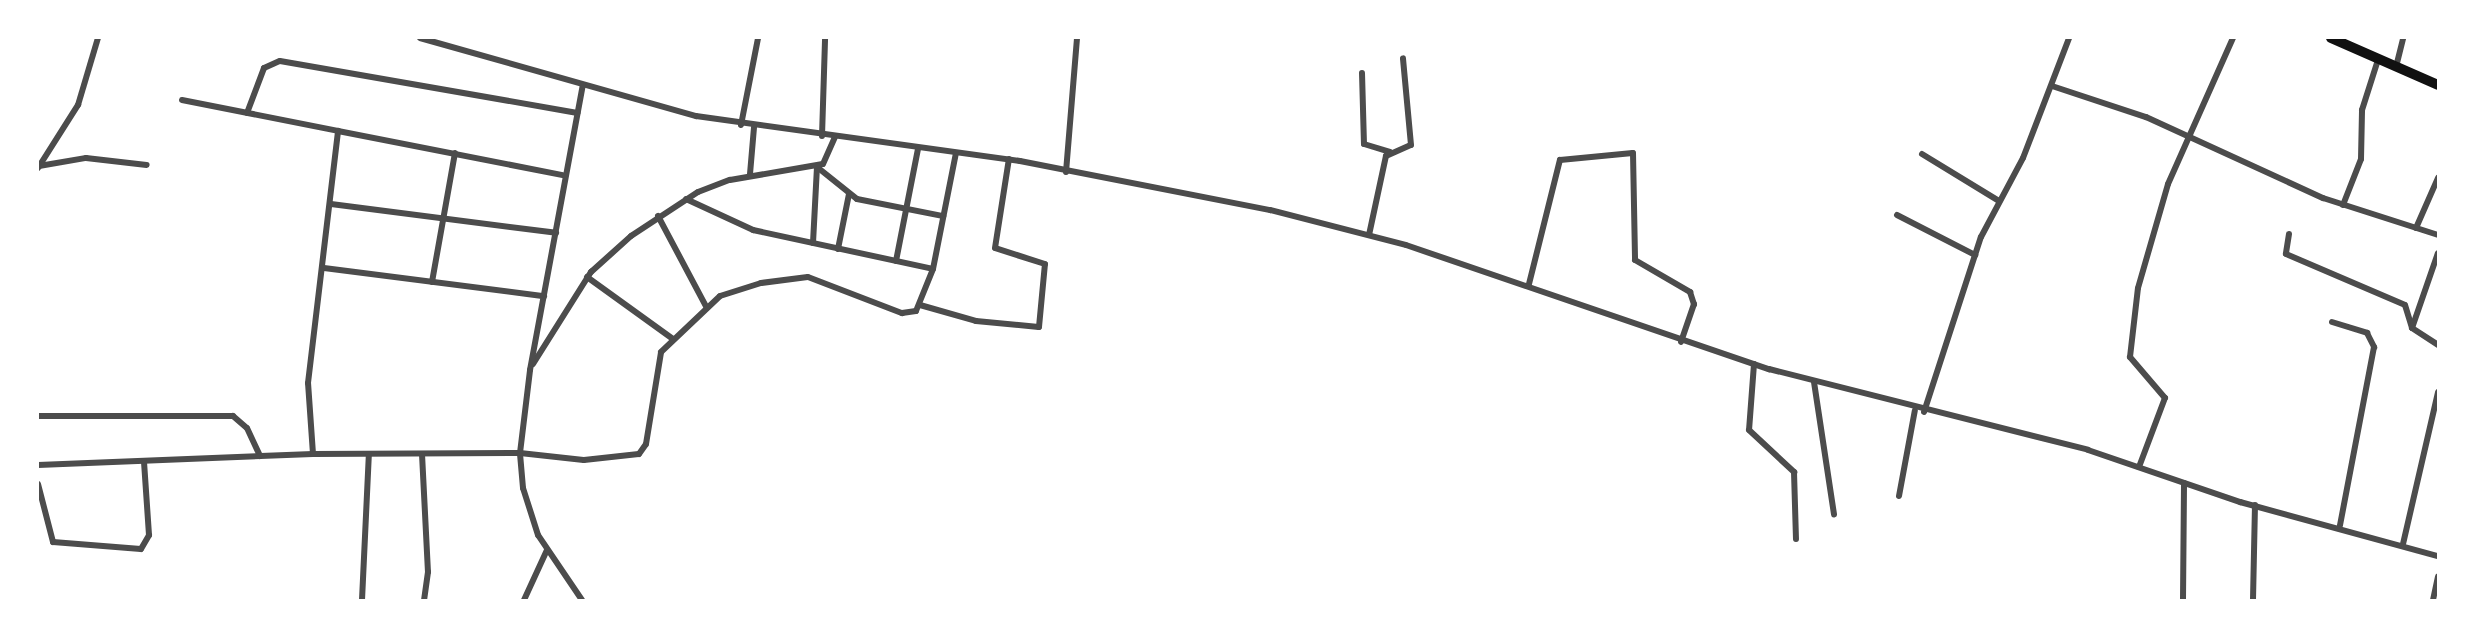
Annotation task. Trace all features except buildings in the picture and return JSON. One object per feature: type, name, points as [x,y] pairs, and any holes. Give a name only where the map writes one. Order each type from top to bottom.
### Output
[{"type":"main road","points":[[2331,38],[2439,85]]},
{"type":"street","points":[[38,167],[78,105],[98,38]]},
{"type":"street","points":[[420,38],[583,85],[741,125],[1009,159],[1066,172],[1270,210],[1369,235],[1529,284],[1681,342],[1754,364],[1915,410],[1990,423],[2139,467],[2255,506],[2340,526],[2439,556]]},
{"type":"street","points":[[741,125],[758,38]]},
{"type":"street","points":[[822,136],[825,38]]},
{"type":"street","points":[[1066,172],[1077,38]]},
{"type":"street","points":[[1924,412],[1975,255],[2052,86],[2069,38]]},
{"type":"street","points":[[2139,467],[2165,398],[2130,357],[2138,288],[2151,235],[2189,136],[2233,38]]},
{"type":"street","points":[[2396,68],[2403,38]]},
{"type":"street","points":[[1362,72],[1364,144],[1391,152],[1405,151],[1412,141],[1403,58]]},
{"type":"street","points":[[2343,204],[2361,159],[2362,110],[2378,60]]},
{"type":"street","points":[[246,113],[264,68],[280,61],[577,113]]},
{"type":"street","points":[[582,600],[547,550],[523,488],[520,453],[530,370],[563,175],[583,85]]},
{"type":"street","points":[[2052,86],[2189,136],[2343,204],[2439,235]]},
{"type":"street","points":[[182,100],[563,175]]},
{"type":"street","points":[[750,174],[754,127]]},
{"type":"street","points":[[313,454],[308,383],[324,268],[338,131]]},
{"type":"street","points":[[813,243],[817,167],[835,137]]},
{"type":"street","points":[[896,261],[908,211],[918,149]]},
{"type":"street","points":[[1369,235],[1391,152]]},
{"type":"street","points":[[432,282],[455,153]]},
{"type":"street","points":[[38,465],[313,454],[520,453],[584,460],[639,454],[646,444],[661,352],[707,308],[728,292],[801,277],[911,315],[920,305],[933,269],[956,153]]},
{"type":"street","points":[[1529,284],[1560,160],[1633,153],[1635,260],[1690,292],[1694,304],[1681,342]]},
{"type":"street","points":[[1922,154],[1999,201]]},
{"type":"street","points":[[38,167],[86,158],[147,165]]},
{"type":"street","points":[[920,305],[976,321],[1039,327],[1045,264],[995,248],[1009,159]]},
{"type":"street","points":[[530,370],[587,277],[658,216],[686,199],[750,174],[817,167],[849,194],[908,211],[944,216]]},
{"type":"street","points":[[2416,228],[2439,178]]},
{"type":"street","points":[[838,249],[849,194]]},
{"type":"street","points":[[686,199],[719,219],[838,249],[933,269]]},
{"type":"street","points":[[331,204],[555,233]]},
{"type":"street","points":[[1897,215],[1975,255]]},
{"type":"street","points":[[658,216],[707,308]]},
{"type":"street","points":[[2289,234],[2286,254],[2405,305],[2412,328],[2439,345]]},
{"type":"street","points":[[2412,328],[2439,253]]},
{"type":"street","points":[[324,268],[544,296]]},
{"type":"street","points":[[587,277],[673,339]]},
{"type":"street","points":[[2331,322],[2367,333],[2374,347],[2340,526]]},
{"type":"street","points":[[1754,364],[1749,430],[1794,472],[1796,539]]},
{"type":"street","points":[[1814,382],[1834,515]]},
{"type":"street","points":[[2403,544],[2439,392]]},
{"type":"street","points":[[1899,496],[1915,410]]},
{"type":"street","points":[[38,416],[233,416],[247,428],[260,456]]},
{"type":"street","points":[[362,600],[369,454]]},
{"type":"street","points":[[422,454],[428,572],[424,600]]},
{"type":"street","points":[[38,484],[53,542],[141,549],[149,535],[144,460]]},
{"type":"street","points":[[2183,600],[2184,483]]},
{"type":"street","points":[[2253,600],[2255,506]]},
{"type":"street","points":[[524,600],[547,550]]},
{"type":"street","points":[[2433,600],[2439,577]]}]
